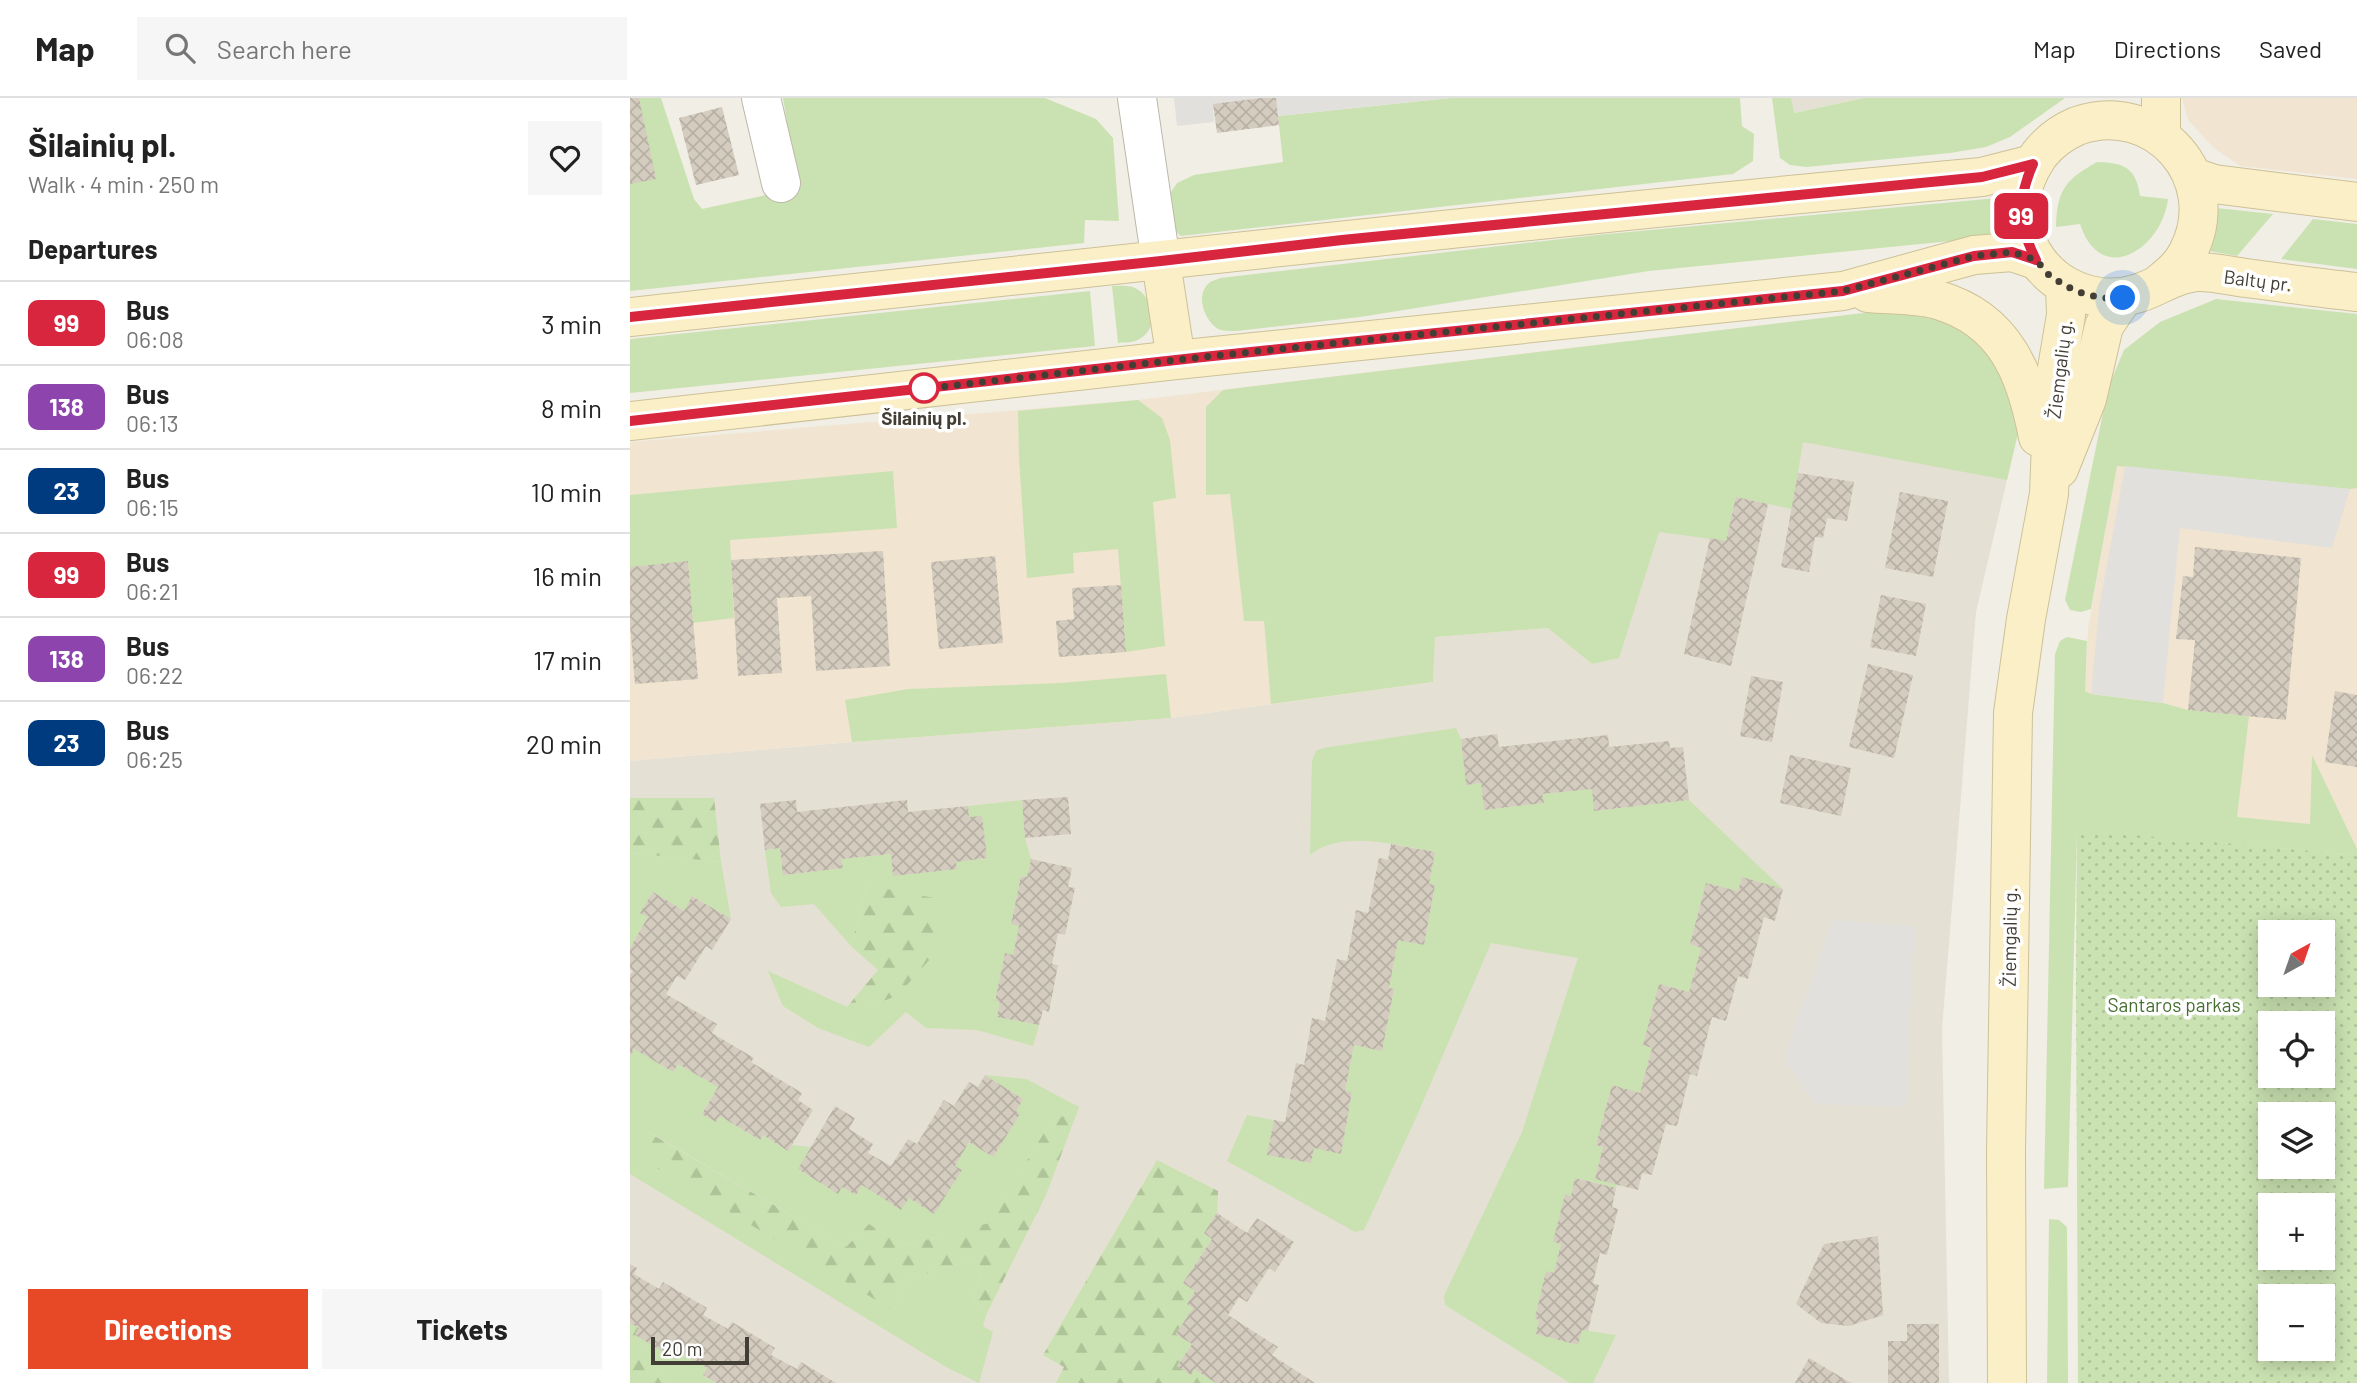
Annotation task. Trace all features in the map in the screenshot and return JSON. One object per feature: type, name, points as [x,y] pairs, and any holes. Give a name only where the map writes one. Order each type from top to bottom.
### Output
[{"type":"main road","points":[[2161,98],[2161,136]]},
{"type":"main road","name":"Baltų pr.","points":[[2160,283],[2175,270],[2187,254],[2195,236],[2199,206],[2193,177],[2175,148],[2161,136],[2124,121],[2110,109],[2087,123],[2070,129],[2049,144],[2033,164],[2024,183],[2022,222],[2027,242],[2036,260],[2049,275],[2084,294],[2104,298],[2123,298],[2197,272],[2357,292]]},
{"type":"main road","points":[[630,317],[1342,240],[1982,177],[2033,164]]},
{"type":"main road","points":[[2193,177],[2214,184],[2357,202]]},
{"type":"main road","points":[[630,421],[1176,360],[1843,291],[1974,256],[2012,252],[2036,260]]},
{"type":"main road","points":[[1161,261],[1176,360]]},
{"type":"main road","name":"Žiemgalių g.","points":[[2007,1383],[2006,1151],[2013,713],[2026,619],[2049,494],[2053,392],[2066,315],[2066,286]]},
{"type":"main road","points":[[1843,291],[1937,300],[1968,312],[1992,329],[2016,362],[2026,385],[2034,412],[2049,494]]},
{"type":"main road","name":"Žiemgalių g.","points":[[2049,494],[2087,399],[2104,326],[2123,298]]},
{"type":"street","points":[[761,98],[781,183]]},
{"type":"street","points":[[1137,98],[1161,261]]},
{"type":"shaded area","points":[[1174,98],[1261,98],[1213,105],[1214,122],[1177,126]]},
{"type":"shaded area","points":[[1276,98],[1449,98],[1278,116]]},
{"type":"shaded area","points":[[1791,98],[1864,98],[1793,113]]},
{"type":"shaded area","points":[[2182,98],[2357,98],[2357,179],[2240,166],[2214,148],[2188,120]]},
{"type":"shaded area","points":[[1628,341],[2018,433],[1976,612],[1942,1029],[1949,1383],[630,1383],[630,761],[1171,718],[1433,682],[1434,637],[1549,628],[1592,664]]},
{"type":"shaded area","points":[[1628,341],[1619,658],[1592,664],[1548,628],[1435,637],[1433,682],[1171,718],[630,761],[630,442],[1138,400]]},
{"type":"shaded area","points":[[2357,391],[2357,855],[2077,830],[2088,629],[2120,448]]},
{"type":"shaded area","points":[[2125,466],[2350,489],[2332,548],[2180,528],[2163,703],[2091,694],[2099,608]]},
{"type":"shaded area","points":[[1832,920],[1914,926],[1906,1107],[1814,1104],[1784,1059]]},
{"type":"green space","points":[[630,98],[661,98],[694,199],[702,209],[798,188],[783,98],[1045,98],[1096,119],[1113,138],[1119,221],[1085,220],[1084,243],[630,291]]},
{"type":"green space","points":[[1450,98],[1740,98],[1742,126],[1754,134],[1753,161],[1733,174],[1181,236],[1169,225],[1167,198],[1177,183],[1194,175],[1283,162],[1278,116]]},
{"type":"green space","points":[[1772,98],[1791,98],[1794,113],[1864,98],[2065,98],[2010,137],[1986,147],[1806,167],[1790,165],[1780,158]]},
{"type":"green space","points":[[2097,162],[2127,168],[2135,179],[2140,196],[2168,199],[2155,233],[2143,246],[2130,254],[2115,257],[2102,254],[2090,243],[2080,224],[2056,227],[2058,204],[2065,187]]},
{"type":"green space","points":[[2008,197],[2011,235],[1649,271],[1360,317],[1236,331],[1220,330],[1213,325],[1205,314],[1202,300],[1205,288],[1210,282],[1220,278],[1597,235]]},
{"type":"green space","points":[[2216,208],[2273,214],[2237,256],[2204,250]]},
{"type":"green space","points":[[2313,219],[2357,224],[2357,269],[2281,259]]},
{"type":"green space","points":[[1112,286],[1135,288],[1147,299],[1151,307],[1152,323],[1143,337],[1118,343]]},
{"type":"green space","points":[[1090,291],[1095,346],[630,393],[630,339]]},
{"type":"green space","points":[[2216,299],[2357,314],[2357,488],[2117,466],[2091,609],[2081,612],[2070,610],[2065,600],[2108,388],[2124,350],[2160,322]]},
{"type":"green space","points":[[1897,309],[1964,327],[1999,362],[2018,433],[2007,480],[1803,442],[1792,509],[1736,497],[1726,541],[1659,532],[1619,658],[1592,664],[1548,628],[1435,637],[1433,682],[1271,704],[1264,621],[1244,621],[1230,494],[1206,495],[1206,407],[1223,390]]},
{"type":"green space","points":[[1138,400],[1162,418],[1170,440],[1176,498],[1153,502],[1165,646],[1126,652],[1118,549],[1073,553],[1074,573],[1027,578],[1018,411]]},
{"type":"green space","points":[[893,471],[897,528],[730,540],[734,618],[693,623],[688,562],[630,567],[630,495]]},
{"type":"green space","points":[[2067,637],[2087,641],[2085,691],[2091,694],[2163,703],[2188,710],[2249,716],[2237,817],[2310,824],[2312,755],[2357,849],[2357,855],[2077,831],[2068,1187],[2044,1189],[2055,654],[2060,641]]},
{"type":"green space","points":[[1166,674],[1171,718],[852,742],[845,700],[908,689],[1061,683]]},
{"type":"green space","points":[[1456,728],[1461,739],[1466,785],[1481,783],[1484,810],[1543,803],[1542,794],[1592,789],[1595,811],[1689,800],[1783,889],[1742,878],[1738,891],[1706,883],[1690,944],[1701,948],[1689,992],[1659,984],[1643,1045],[1652,1048],[1640,1093],[1612,1086],[1596,1145],[1603,1147],[1595,1178],[1617,1184],[1616,1188],[1576,1178],[1571,1196],[1565,1194],[1554,1242],[1561,1244],[1554,1273],[1546,1272],[1535,1318],[1539,1320],[1536,1334],[1577,1345],[1582,1330],[1616,1335],[1593,1383],[1570,1383],[1445,1305],[1444,1296],[1522,1132],[1578,958],[1491,943],[1415,1120],[1364,1230],[1355,1232],[1227,1161],[1247,1115],[1274,1120],[1268,1155],[1311,1163],[1314,1148],[1341,1153],[1352,1093],[1345,1091],[1354,1045],[1382,1050],[1394,990],[1389,988],[1398,940],[1424,945],[1435,885],[1429,884],[1435,852],[1387,843],[1353,841],[1323,847],[1310,855],[1312,760],[1316,751]]},
{"type":"green space","points":[[630,798],[714,798],[721,862],[630,853]]},
{"type":"green space","points":[[1022,800],[1025,838],[1031,859],[1027,877],[1021,876],[1011,924],[1019,926],[1013,955],[1005,953],[995,1001],[1000,1002],[997,1017],[1039,1025],[1033,1046],[977,1030],[926,1028],[906,1012],[869,1047],[818,1028],[783,1006],[768,971],[847,1007],[867,1007],[897,996],[867,885],[851,946],[814,904],[781,907],[771,893],[765,850],[780,848],[783,875],[842,868],[841,859],[891,854],[893,875],[957,869],[956,862],[987,858],[969,817],[968,806]]},
{"type":"green space","name":"Santaros parkas","points":[[2077,830],[2357,855],[2357,1383],[2078,1383]]},
{"type":"green space","points":[[630,853],[721,862],[731,919],[693,896],[684,911],[653,892],[641,913],[648,917],[630,948]]},
{"type":"green space","points":[[867,885],[934,898],[941,947],[897,996],[867,1007],[847,1007],[878,970],[851,946]]},
{"type":"green space","points":[[634,1049],[673,1072],[678,1064],[718,1087],[702,1113],[716,1122],[720,1116],[760,1140],[763,1135],[788,1151],[792,1145],[810,1147],[799,1170],[838,1193],[842,1187],[856,1195],[862,1185],[901,1209],[909,1198],[934,1214],[961,1170],[955,1166],[969,1142],[993,1157],[1019,1114],[1016,1111],[1023,1099],[985,1075],[1026,1079],[1079,1107],[1050,1123],[989,1224],[902,1246],[869,1224],[846,1247],[647,1131],[894,1311],[905,1281],[975,1258],[982,1268],[973,1302],[986,1315],[983,1326],[993,1332],[979,1383],[946,1367],[630,1174],[630,1054]]},
{"type":"green space","points":[[1079,1107],[1046,1195],[986,1315],[973,1302],[982,1268],[975,1258],[905,1281],[894,1311],[650,1164],[646,1131],[846,1247],[869,1224],[903,1246],[989,1223],[1050,1123]]},
{"type":"green space","points":[[1157,1160],[1218,1191],[1217,1213],[1204,1233],[1212,1239],[1183,1283],[1195,1291],[1187,1303],[1193,1308],[1176,1334],[1192,1344],[1177,1366],[1191,1374],[1194,1369],[1216,1383],[1056,1383],[1064,1367],[1043,1355]]},
{"type":"green space","points":[[2049,1219],[2059,1220],[2067,1227],[2068,1383],[2047,1383]]},
{"type":"green space","points":[[630,1323],[639,1328],[635,1335],[667,1383],[630,1383]]},
{"type":"green space","points":[[635,1335],[677,1359],[681,1353],[707,1368],[703,1376],[716,1383],[667,1383]]},
{"type":"building","points":[[630,98],[639,98],[656,179],[630,184]]},
{"type":"building","points":[[1276,98],[1279,125],[1217,133],[1213,104]]},
{"type":"building","points":[[722,107],[739,175],[696,185],[679,118]]},
{"type":"building","points":[[1798,473],[1854,482],[1847,521],[1827,518],[1823,538],[1815,537],[1809,572],[1781,567]]},
{"type":"building","points":[[1900,492],[1948,501],[1933,577],[1885,568]]},
{"type":"building","points":[[1736,497],[1768,504],[1731,666],[1684,654],[1710,538],[1726,541]]},
{"type":"building","points":[[2195,547],[2301,558],[2286,720],[2188,710],[2195,640],[2176,639],[2183,576],[2193,577]]},
{"type":"building","points":[[883,551],[890,666],[816,671],[811,596],[777,598],[782,673],[738,676],[731,560]]},
{"type":"building","points":[[995,556],[1003,643],[939,649],[931,562]]},
{"type":"building","points":[[688,561],[698,679],[635,684],[630,625],[630,567]]},
{"type":"building","points":[[1121,585],[1126,652],[1059,657],[1056,621],[1074,619],[1072,588]]},
{"type":"building","points":[[1881,595],[1926,604],[1916,656],[1870,647]]},
{"type":"building","points":[[1868,664],[1913,675],[1894,758],[1849,747]]},
{"type":"building","points":[[1751,676],[1783,682],[1772,742],[1740,736]]},
{"type":"building","points":[[2335,691],[2357,695],[2357,767],[2325,762]]},
{"type":"building","points":[[1497,734],[1499,747],[1608,735],[1609,747],[1669,741],[1670,748],[1683,747],[1689,800],[1594,811],[1592,789],[1542,794],[1544,803],[1484,810],[1481,783],[1466,785],[1461,739]]},
{"type":"building","points":[[1790,755],[1851,768],[1841,816],[1780,803]]},
{"type":"building","points":[[1068,797],[1071,834],[1025,838],[1022,800]]},
{"type":"building","points":[[796,800],[797,812],[907,800],[908,812],[968,806],[969,817],[982,816],[987,858],[956,862],[957,869],[893,876],[891,854],[841,859],[843,868],[783,875],[780,848],[765,850],[760,804]]},
{"type":"building","points":[[1391,844],[1435,852],[1429,884],[1435,885],[1424,945],[1398,940],[1389,988],[1394,989],[1382,1051],[1354,1045],[1345,1091],[1352,1092],[1341,1154],[1314,1148],[1311,1163],[1267,1155],[1274,1120],[1285,1122],[1296,1063],[1304,1065],[1312,1018],[1325,1021],[1337,959],[1347,961],[1356,910],[1368,913],[1379,858],[1388,860]]},
{"type":"building","points":[[1031,859],[1072,868],[1068,887],[1075,888],[1065,935],[1058,933],[1052,964],[1058,965],[1049,1012],[1043,1010],[1039,1025],[997,1017],[1000,1002],[995,1001],[1005,953],[1013,955],[1019,926],[1011,924],[1021,876],[1027,877]]},
{"type":"building","points":[[1742,877],[1783,889],[1775,921],[1764,917],[1748,979],[1738,976],[1726,1021],[1712,1017],[1697,1076],[1690,1074],[1677,1126],[1666,1124],[1652,1175],[1642,1173],[1638,1190],[1595,1179],[1603,1147],[1596,1145],[1612,1085],[1640,1093],[1652,1048],[1643,1045],[1659,984],[1689,992],[1701,948],[1690,944],[1706,883],[1738,891]]},
{"type":"building","points":[[653,892],[684,911],[692,896],[731,919],[712,950],[706,946],[685,980],[677,976],[666,994],[717,1024],[712,1033],[754,1058],[751,1062],[802,1093],[798,1100],[813,1110],[788,1151],[763,1135],[760,1140],[720,1116],[716,1122],[702,1114],[718,1087],[678,1064],[673,1072],[634,1049],[630,1057],[630,975],[633,971],[630,969],[630,948],[648,917],[640,913]]},
{"type":"building","points":[[985,1075],[1023,1099],[1016,1111],[1020,1114],[993,1157],[969,1142],[955,1166],[962,1170],[934,1214],[909,1198],[901,1210],[862,1185],[856,1195],[842,1187],[838,1194],[798,1169],[835,1106],[855,1118],[849,1129],[873,1144],[868,1153],[891,1166],[908,1139],[917,1144],[944,1100],[954,1106],[969,1082],[978,1087]]},
{"type":"building","points":[[1575,1178],[1616,1188],[1612,1207],[1618,1209],[1607,1255],[1600,1253],[1593,1283],[1599,1285],[1588,1331],[1582,1330],[1578,1345],[1536,1334],[1539,1320],[1535,1318],[1546,1271],[1554,1273],[1561,1244],[1553,1242],[1565,1194],[1571,1196]]},
{"type":"building","points":[[1217,1213],[1247,1233],[1257,1218],[1294,1242],[1275,1272],[1269,1268],[1247,1302],[1239,1297],[1228,1315],[1278,1347],[1272,1355],[1315,1383],[1216,1383],[1194,1369],[1191,1375],[1177,1366],[1192,1344],[1176,1334],[1193,1308],[1187,1304],[1195,1291],[1183,1283],[1212,1239],[1204,1233]]},
{"type":"building","points":[[1878,1236],[1883,1315],[1849,1326],[1821,1323],[1796,1304],[1824,1244]]},
{"type":"building","points":[[630,1264],[637,1268],[634,1274],[659,1289],[663,1282],[707,1308],[703,1315],[728,1329],[732,1322],[775,1348],[771,1355],[797,1369],[801,1362],[836,1383],[716,1383],[703,1375],[707,1368],[681,1353],[677,1360],[635,1335],[639,1328],[630,1323]]},
{"type":"building","points":[[1907,1324],[1939,1324],[1939,1383],[1888,1383],[1888,1341],[1907,1341]]},
{"type":"building","points":[[1809,1358],[1851,1383],[1795,1383]]},
{"type":"bus line","name":"99","points":[[630,317],[1342,240],[1982,177],[2033,164],[2024,183],[2021,202],[2027,242],[2036,260],[2012,252],[1974,256],[1843,291],[1203,357],[630,421]]},
{"type":"place","name":"Šilainių pl.","points":[[924,388]]},
{"type":"route","points":[[924,388],[922,389],[1843,291],[1974,256],[2012,252],[2036,260],[2049,275],[2084,294],[2123,298]]}]
